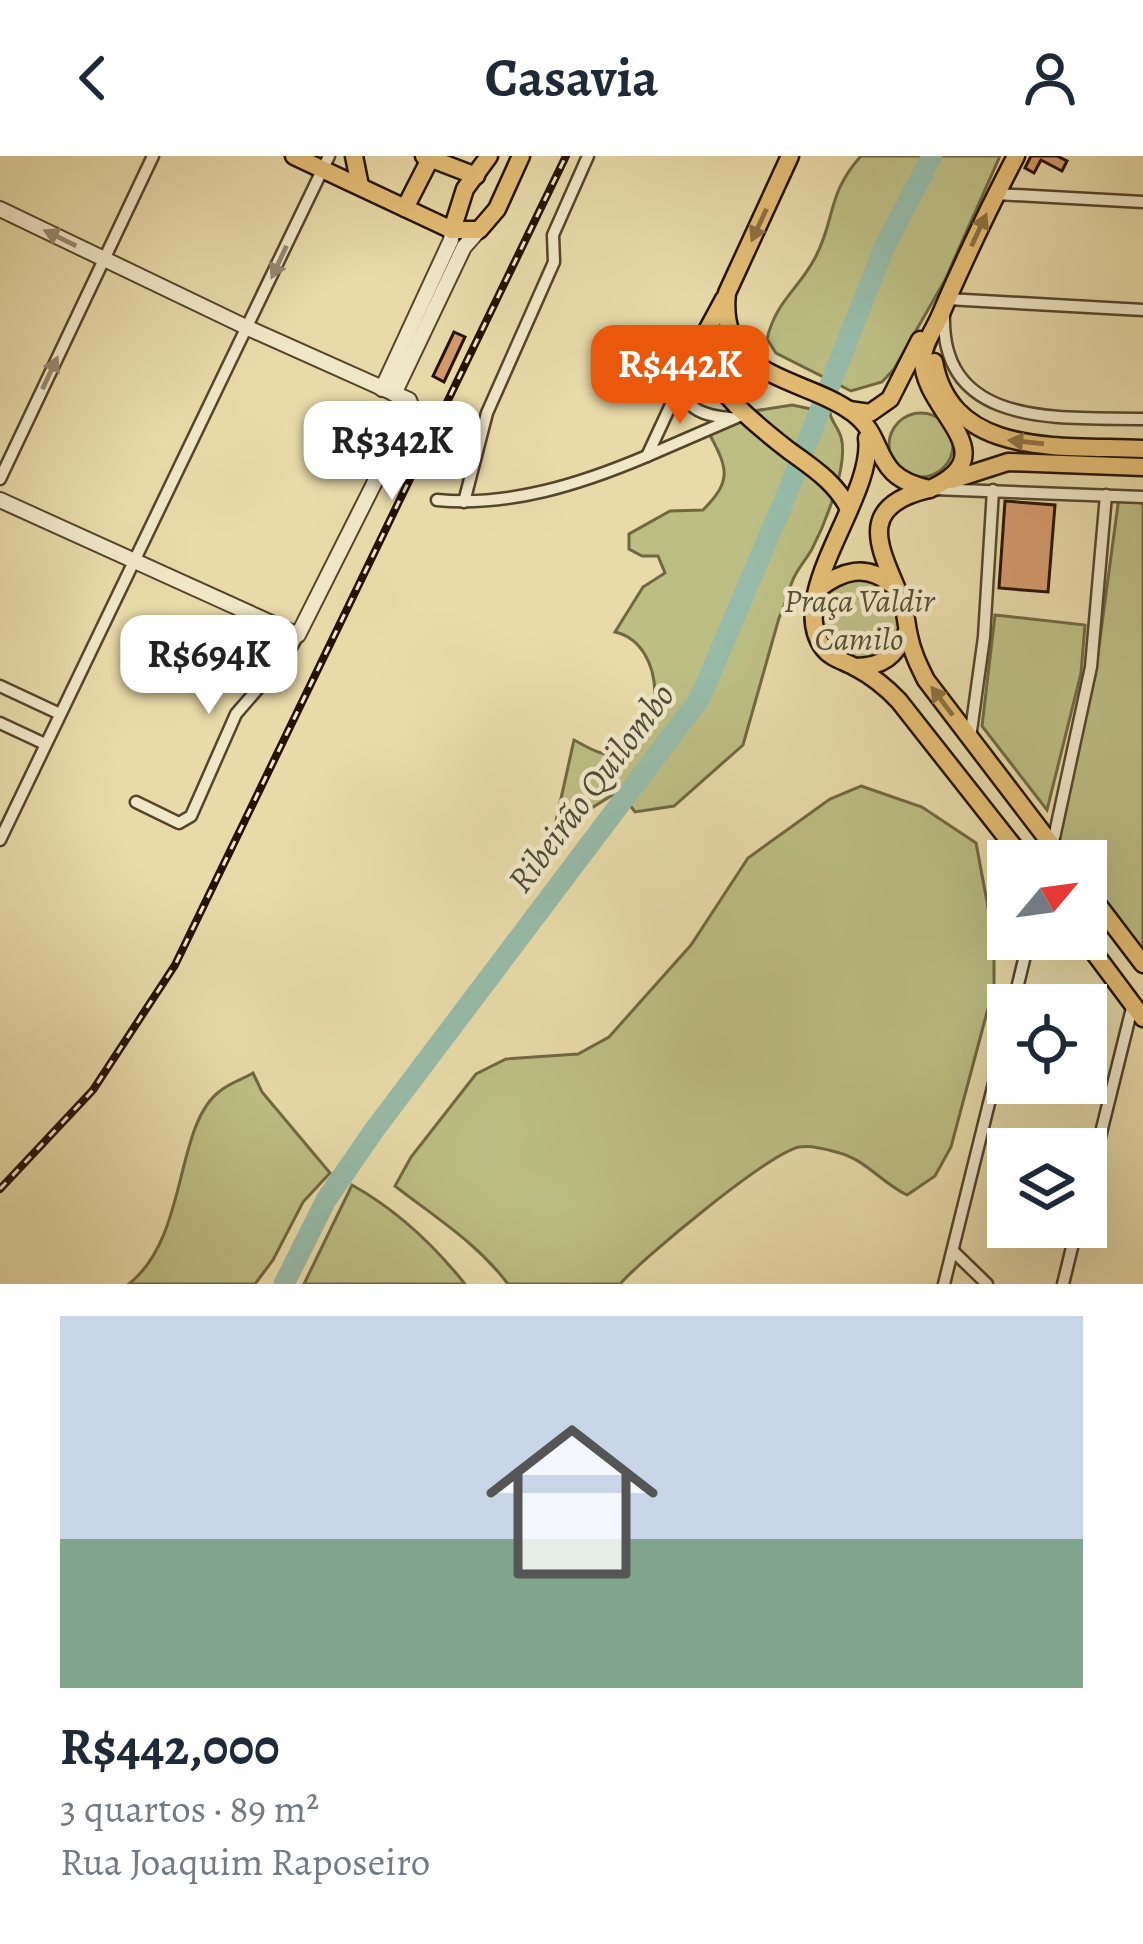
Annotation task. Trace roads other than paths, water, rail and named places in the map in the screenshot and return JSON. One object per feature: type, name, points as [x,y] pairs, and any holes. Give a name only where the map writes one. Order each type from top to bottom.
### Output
[{"type":"main road","points":[[294,156],[326,162],[359,186],[452,230],[478,230],[497,209],[521,156]]},
{"type":"main road","points":[[354,156],[359,186]]},
{"type":"main road","points":[[452,230],[465,189],[489,156]]},
{"type":"main road","points":[[790,156],[696,350],[738,416],[822,474],[849,508]]},
{"type":"main road","points":[[938,486],[964,460],[964,444],[926,381],[924,348],[1016,156]]},
{"type":"main road","points":[[406,208],[427,157],[476,176]]},
{"type":"main road","points":[[727,293],[724,315],[737,343],[767,372],[849,411],[870,413],[890,399],[917,345],[946,302]]},
{"type":"main road","points":[[937,323],[933,356],[937,380],[958,414],[970,423],[997,438],[1020,442],[1143,449]]},
{"type":"main road","points":[[849,411],[887,468],[901,480],[938,486]]},
{"type":"main road","points":[[849,411],[867,438],[867,459],[818,590],[815,634],[826,653],[855,667],[899,700],[1009,840]]},
{"type":"main road","points":[[1044,840],[926,680],[878,546],[881,523],[903,498],[1008,462],[1143,467]]},
{"type":"main road","points":[[818,590],[837,575],[853,571],[884,578],[896,589]]},
{"type":"main road","points":[[855,667],[892,657],[908,632]]},
{"type":"main road","points":[[1107,917],[1143,964]]},
{"type":"main road","points":[[1100,960],[1138,1011]]},
{"type":"street","points":[[0,479],[153,156]]},
{"type":"street","points":[[464,502],[488,412],[554,262],[553,235],[588,156]]},
{"type":"street","points":[[0,840],[326,162]]},
{"type":"street","points":[[996,194],[1143,202]]},
{"type":"street","points":[[0,209],[409,400],[412,408],[287,655],[236,714],[191,816],[179,823],[136,802]]},
{"type":"street","points":[[388,392],[452,230]]},
{"type":"street","points":[[388,392],[478,230]]},
{"type":"street","points":[[1143,310],[946,302],[948,352],[961,377],[981,397],[1001,408],[1041,416],[1143,419]]},
{"type":"street","points":[[647,456],[696,350]]},
{"type":"street","points":[[683,381],[684,395],[698,412],[738,416]]},
{"type":"street","points":[[437,500],[526,496],[614,470],[738,416]]},
{"type":"street","points":[[938,486],[1143,497]]},
{"type":"street","points":[[970,738],[984,637],[994,490]]},
{"type":"street","points":[[1059,840],[1091,667],[1106,495]]},
{"type":"street","points":[[0,500],[298,634]]},
{"type":"street","points":[[0,686],[60,714]]},
{"type":"street","points":[[0,722],[45,745]]},
{"type":"street","points":[[1104,1128],[1138,1011]]},
{"type":"street","points":[[944,1284],[989,1104]]},
{"type":"street","points":[[1064,1284],[1073,1248]]},
{"type":"street","points":[[953,1252],[988,1284]]},
{"type":"waterway","name":"Ribeirão Quilombo","points":[[284,1284],[326,1200],[375,1129],[700,698],[885,246],[932,156]]},
{"type":"railway","points":[[0,1189],[93,1090],[175,965],[566,156]]},
{"type":"park label","name":"Praça Valdir Camilo","points":[[859,619]]}]
